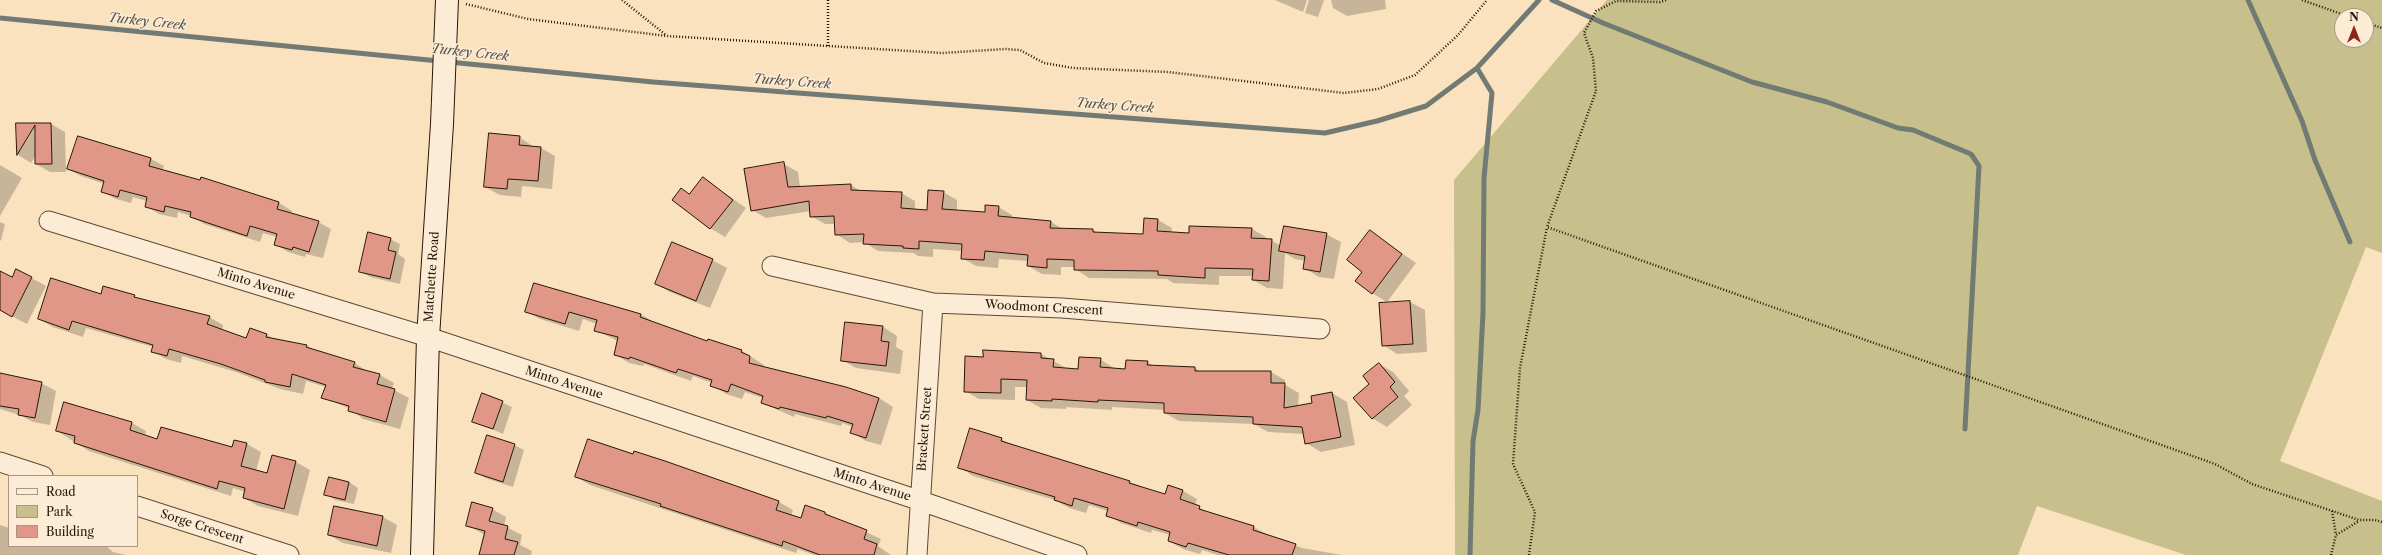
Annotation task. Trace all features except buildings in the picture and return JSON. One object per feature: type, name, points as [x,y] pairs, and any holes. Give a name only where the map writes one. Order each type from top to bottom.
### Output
[{"type":"street","name":"Matchette Road","points":[[422,555],[428,337],[442,124],[454,1]]},
{"type":"street","name":"Minto Avenue","points":[[49,221],[428,337],[921,501],[1076,555]]},
{"type":"street","name":"Woodmont Crescent","points":[[772,266],[932,303],[1062,308],[1320,329]]},
{"type":"street","name":"Brackett Street","points":[[917,555],[932,303]]},
{"type":"street","points":[[0,462],[40,475]]},
{"type":"street","name":"Sorge Crescent","points":[[138,506],[289,555]]},
{"type":"path","points":[[622,0],[667,36]]},
{"type":"path","points":[[828,0],[828,47]]},
{"type":"path","points":[[454,1],[528,19],[667,36],[942,53],[1005,48],[1020,50],[1044,63],[1073,68],[1168,72],[1344,93],[1378,89],[1415,75],[1458,35],[1487,0]]},
{"type":"path","points":[[1529,555],[1536,512],[1513,464],[1520,368],[1547,227],[1596,91],[1592,58],[1584,33],[1596,11],[1616,1],[1660,2],[1666,0]]},
{"type":"path","points":[[2302,0],[2334,11]]},
{"type":"path","points":[[1547,227],[2215,464],[2252,484],[2359,520],[2375,520],[2382,522]]},
{"type":"path","points":[[2331,555],[2336,535],[2332,511]]},
{"type":"path","points":[[2336,535],[2359,520]]},
{"type":"green space","points":[[1607,0],[2382,0],[2382,253],[2366,247],[2280,461],[2382,501],[2382,555],[2186,555],[2037,506],[2018,555],[1455,555],[1454,180]]},
{"type":"waterway","name":"Turkey Creek","points":[[449,62],[653,82],[1325,133],[1377,121],[1426,106],[1477,68],[1539,0]]},
{"type":"waterway","points":[[1552,0],[1603,23],[1752,82],[1827,102],[1898,128],[1913,130],[1971,154],[1979,166],[1965,429]]},
{"type":"waterway","points":[[2248,0],[2302,121],[2315,160],[2350,242]]},
{"type":"waterway","name":"Turkey Creek","points":[[0,18],[439,61]]},
{"type":"waterway","points":[[1470,555],[1473,441],[1478,410],[1483,313],[1484,178],[1492,93],[1477,68]]}]
